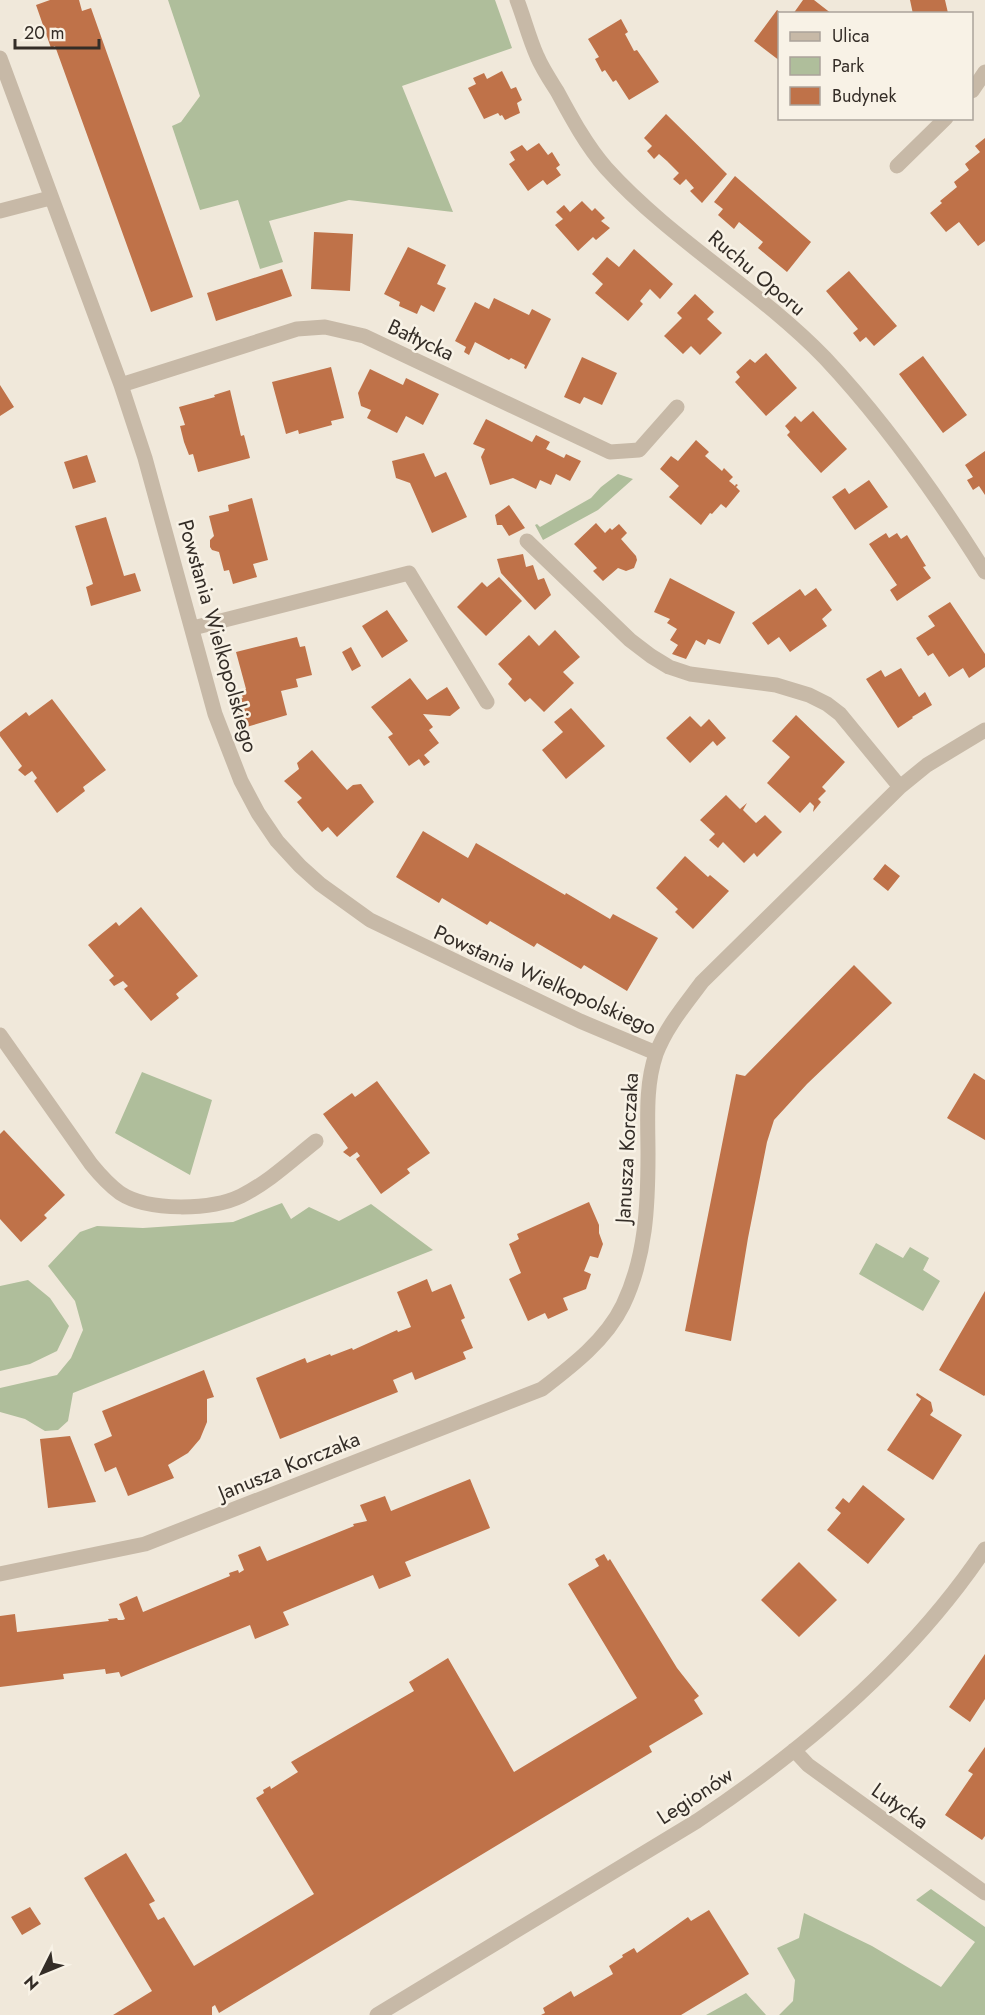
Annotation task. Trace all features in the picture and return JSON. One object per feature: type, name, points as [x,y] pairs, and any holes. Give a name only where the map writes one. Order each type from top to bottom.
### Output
[{"type":"street","name":"Ruchu Oporu","points":[[517,0],[537,57],[579,131],[605,167],[654,214],[767,305],[824,358],[876,418],[914,467],[985,572]]},
{"type":"street","name":"Powstania Wielkopolskiego","points":[[0,58],[121,385],[145,458],[215,714],[241,781],[258,813],[278,841],[320,884],[370,920],[415,944],[580,1021],[656,1053]]},
{"type":"street","points":[[973,90],[985,72]]},
{"type":"street","points":[[897,166],[944,120]]},
{"type":"street","points":[[0,211],[50,198]]},
{"type":"street","name":"Bałtycka","points":[[121,385],[297,329],[325,327],[363,336],[610,452],[639,450],[677,407]]},
{"type":"street","points":[[527,541],[630,640],[669,667],[690,674],[776,685],[808,695],[826,704],[840,714],[900,787]]},
{"type":"street","points":[[193,628],[409,573],[487,702]]},
{"type":"street","name":"Janusza Korczaka","points":[[0,1574],[146,1544],[542,1389],[577,1362],[602,1335],[622,1306],[637,1267],[648,1213],[650,1075],[656,1053],[675,1017],[702,982],[900,787],[927,765],[985,730]]},
{"type":"street","points":[[0,1035],[91,1164],[114,1188],[136,1200],[196,1207],[221,1204],[257,1187],[316,1141]]},
{"type":"street","name":"Legionów","points":[[377,2015],[697,1821],[748,1787],[855,1698],[892,1661],[933,1616],[985,1549]]},
{"type":"street","name":"Lutycka","points":[[794,1750],[808,1765],[985,1893]]},
{"type":"green space","points":[[168,0],[495,0],[512,48],[402,86],[453,212],[349,200],[269,221],[283,262],[260,269],[238,200],[200,210],[172,126],[181,122],[200,96]]},
{"type":"green space","points":[[618,474],[633,479],[598,510],[543,540],[535,525],[540,527],[591,498]]},
{"type":"green space","points":[[142,1072],[212,1100],[190,1175],[115,1133]]},
{"type":"green space","points":[[282,1203],[291,1219],[309,1207],[339,1221],[371,1204],[433,1250],[73,1393],[68,1421],[58,1430],[45,1431],[25,1419],[0,1412],[0,1388],[57,1375],[71,1358],[83,1330],[75,1301],[48,1266],[80,1232],[97,1226],[143,1228],[233,1222]]},
{"type":"green space","points":[[876,1243],[903,1258],[910,1247],[929,1258],[923,1270],[940,1281],[923,1311],[859,1274]]},
{"type":"green space","points":[[28,1280],[50,1298],[69,1326],[57,1351],[30,1364],[0,1371],[0,1286]]},
{"type":"green space","points":[[931,1889],[985,1927],[985,2015],[779,2015],[793,2001],[795,1980],[777,1948],[799,1938],[804,1913],[872,1946],[941,1987],[975,1942],[916,1900]]},
{"type":"green space","points":[[746,1993],[766,2015],[706,2015]]},
{"type":"building","points":[[50,0],[79,0],[82,11],[91,8],[193,297],[151,312],[55,46],[51,48],[36,5]]},
{"type":"building","points":[[803,0],[814,0],[829,12],[794,12]]},
{"type":"building","points":[[910,0],[945,0],[948,12],[913,12]]},
{"type":"building","points":[[777,10],[780,12],[778,59],[754,41]]},
{"type":"building","points":[[621,19],[628,32],[625,34],[634,51],[637,50],[659,82],[629,100],[616,80],[613,82],[605,70],[602,72],[595,59],[599,57],[588,39]]},
{"type":"building","points":[[502,71],[511,89],[516,87],[522,100],[517,103],[520,113],[505,120],[498,113],[484,119],[468,88],[476,84],[473,78],[484,73],[487,79]]},
{"type":"building","points":[[666,114],[727,174],[702,203],[690,191],[694,188],[686,179],[680,185],[673,179],[679,173],[667,161],[659,154],[654,159],[647,151],[652,146],[644,138]]},
{"type":"building","points":[[985,138],[985,241],[978,246],[959,222],[946,232],[930,213],[957,187],[954,182],[969,170],[965,164],[980,152],[975,146]]},
{"type":"building","points":[[539,143],[548,155],[552,152],[560,165],[556,168],[561,175],[547,185],[543,180],[528,191],[509,164],[515,160],[510,152],[522,145],[527,151]]},
{"type":"building","points":[[735,176],[811,242],[787,272],[758,248],[763,242],[739,222],[734,229],[718,215],[723,209],[714,202]]},
{"type":"building","points":[[582,201],[592,211],[595,208],[605,218],[601,221],[610,228],[596,240],[593,237],[578,251],[555,225],[563,219],[556,212],[564,205],[570,212]]},
{"type":"building","points":[[314,232],[353,234],[350,291],[311,289]]},
{"type":"building","points":[[408,247],[446,265],[437,284],[446,288],[434,312],[421,305],[417,314],[399,306],[400,302],[384,294]]},
{"type":"building","points":[[634,249],[673,284],[660,299],[650,289],[640,301],[643,304],[628,321],[595,293],[603,284],[592,274],[607,257],[619,267]]},
{"type":"building","points":[[282,269],[292,296],[216,321],[207,293]]},
{"type":"building","points":[[849,271],[897,326],[874,346],[866,337],[860,342],[853,333],[858,329],[826,291]]},
{"type":"building","points":[[695,294],[714,312],[707,319],[722,333],[700,355],[691,346],[683,354],[664,336],[682,318],[677,313]]},
{"type":"building","points":[[494,298],[529,315],[532,309],[551,319],[526,369],[525,365],[511,358],[509,360],[475,342],[469,355],[464,352],[466,347],[455,341],[475,302],[489,309]]},
{"type":"building","points":[[766,353],[797,388],[766,416],[735,382],[740,377],[736,372],[750,359],[755,363]]},
{"type":"building","points":[[923,356],[967,415],[943,433],[899,374]]},
{"type":"building","points":[[582,357],[617,373],[602,405],[584,397],[580,404],[564,397]]},
{"type":"building","points":[[331,367],[344,418],[331,421],[332,425],[299,434],[298,430],[286,434],[272,382]]},
{"type":"building","points":[[370,369],[403,385],[406,378],[439,394],[423,425],[406,416],[397,433],[367,418],[371,410],[361,406],[358,393]]},
{"type":"building","points":[[0,385],[14,407],[0,416]]},
{"type":"building","points":[[230,390],[241,436],[244,435],[250,458],[198,472],[193,454],[189,455],[184,442],[180,426],[185,425],[179,407],[215,397],[214,395]]},
{"type":"building","points":[[813,411],[847,449],[821,473],[787,435],[790,432],[785,426],[795,416],[801,422]]},
{"type":"building","points":[[486,419],[532,442],[536,435],[550,442],[546,449],[564,458],[566,454],[581,461],[570,481],[556,474],[551,485],[540,480],[536,489],[513,478],[490,485],[481,457],[485,449],[473,444]]},
{"type":"building","points":[[696,440],[709,452],[705,456],[722,471],[724,468],[733,477],[729,481],[735,486],[738,485],[736,487],[740,491],[726,508],[721,504],[701,525],[669,497],[679,486],[660,469],[671,456],[678,461]]},
{"type":"building","points":[[985,451],[985,495],[979,486],[973,490],[967,480],[973,477],[965,465]]},
{"type":"building","points":[[424,453],[435,477],[446,472],[467,517],[432,533],[410,483],[396,478],[392,461]]},
{"type":"building","points":[[87,455],[96,482],[73,489],[64,462]]},
{"type":"building","points":[[869,480],[888,507],[855,530],[832,497],[845,488],[849,494]]},
{"type":"building","points":[[252,498],[268,560],[253,564],[257,577],[233,584],[229,570],[224,571],[219,552],[210,547],[210,540],[214,536],[209,516],[229,511],[228,505]]},
{"type":"building","points":[[509,505],[525,528],[509,536],[502,525],[497,525],[495,515]]},
{"type":"building","points":[[106,517],[124,576],[135,573],[141,591],[91,606],[86,587],[93,584],[75,526]]},
{"type":"building","points":[[596,523],[605,533],[619,524],[627,533],[621,539],[636,556],[634,568],[626,571],[618,568],[603,581],[593,571],[597,568],[574,544]]},
{"type":"building","points":[[886,533],[889,538],[897,533],[901,539],[907,535],[931,578],[897,601],[890,590],[897,585],[869,544]]},
{"type":"building","points":[[523,554],[526,567],[533,565],[538,580],[544,578],[551,595],[535,610],[501,573],[497,559]]},
{"type":"building","points":[[499,577],[522,601],[486,636],[457,607],[482,582],[487,587]]},
{"type":"building","points":[[670,578],[735,612],[720,644],[708,639],[705,645],[696,640],[686,659],[672,654],[678,645],[670,640],[677,629],[667,623],[670,619],[654,612]]},
{"type":"building","points":[[816,588],[832,610],[822,619],[827,626],[790,652],[779,637],[768,645],[752,623],[800,589],[805,596]]},
{"type":"building","points":[[950,602],[985,654],[985,667],[969,678],[963,668],[949,677],[933,653],[928,656],[916,638],[935,626],[928,616]]},
{"type":"building","points":[[387,610],[408,641],[382,658],[362,626]]},
{"type":"building","points":[[555,630],[580,657],[563,672],[574,683],[544,712],[530,698],[525,702],[508,684],[512,679],[498,664],[529,635],[539,646]]},
{"type":"building","points":[[297,637],[300,647],[305,646],[312,675],[296,679],[298,687],[281,691],[287,715],[243,728],[233,700],[243,698],[240,691],[246,689],[236,652]]},
{"type":"building","points":[[351,647],[361,666],[352,671],[342,652]]},
{"type":"building","points":[[901,668],[919,697],[925,692],[932,705],[898,728],[866,679],[881,670],[885,677]]},
{"type":"building","points":[[410,678],[427,700],[447,687],[460,708],[450,716],[423,714],[433,727],[429,730],[439,743],[424,755],[430,762],[424,766],[419,759],[409,766],[388,737],[393,734],[371,707]]},
{"type":"building","points":[[52,699],[106,770],[83,787],[85,791],[57,813],[34,781],[37,778],[32,771],[25,776],[18,770],[22,766],[0,736],[0,732],[26,712],[29,716]]},
{"type":"building","points":[[571,708],[605,746],[566,779],[542,750],[563,732],[554,722]]},
{"type":"building","points":[[796,715],[845,762],[822,787],[826,791],[818,799],[821,802],[813,812],[814,806],[810,802],[800,813],[767,783],[790,757],[772,741]]},
{"type":"building","points":[[690,716],[701,727],[709,719],[726,738],[717,746],[713,741],[690,763],[666,738]]},
{"type":"building","points":[[312,750],[347,790],[353,785],[361,784],[374,802],[337,837],[328,827],[322,832],[297,802],[302,798],[284,781],[299,769],[297,763]]},
{"type":"building","points":[[726,795],[740,809],[747,803],[743,810],[756,823],[765,815],[782,832],[757,857],[754,853],[744,863],[723,842],[718,848],[709,840],[715,834],[700,820]]},
{"type":"building","points":[[423,831],[468,858],[476,843],[610,919],[613,914],[658,938],[627,991],[584,965],[581,969],[537,943],[534,947],[490,921],[487,925],[442,898],[439,903],[396,877]]},
{"type":"building","points":[[685,856],[708,877],[710,875],[729,891],[693,929],[675,912],[678,909],[656,888]]},
{"type":"building","points":[[885,864],[900,876],[888,891],[873,879]]},
{"type":"building","points":[[141,907],[198,976],[176,994],[179,998],[151,1021],[124,989],[128,986],[123,981],[114,986],[109,980],[114,976],[88,945],[116,922],[119,926]]},
{"type":"building","points":[[854,965],[892,1003],[807,1084],[774,1120],[767,1142],[748,1238],[731,1341],[685,1331],[736,1074],[745,1076]]},
{"type":"building","points":[[974,1073],[985,1080],[985,1140],[947,1118]]},
{"type":"building","points":[[377,1081],[430,1153],[407,1169],[410,1173],[381,1194],[356,1159],[360,1156],[357,1152],[350,1157],[343,1152],[348,1148],[323,1114],[352,1093],[355,1097]]},
{"type":"building","points":[[4,1130],[65,1195],[44,1215],[47,1218],[21,1242],[0,1219],[0,1134]]},
{"type":"building","points":[[589,1202],[599,1225],[603,1244],[598,1258],[590,1256],[584,1271],[591,1274],[586,1289],[563,1298],[568,1310],[548,1319],[545,1313],[528,1321],[509,1279],[521,1273],[509,1244],[519,1239],[517,1234]]},
{"type":"building","points":[[427,1279],[432,1292],[451,1284],[465,1318],[461,1320],[473,1348],[463,1352],[466,1359],[415,1380],[412,1372],[393,1380],[398,1392],[280,1439],[256,1378],[305,1358],[307,1363],[330,1354],[331,1356],[352,1348],[353,1350],[397,1330],[398,1332],[411,1327],[397,1292]]},
{"type":"building","points":[[985,1291],[985,1395],[984,1396],[939,1370]]},
{"type":"building","points":[[204,1370],[214,1397],[207,1399],[207,1422],[200,1439],[188,1453],[168,1465],[174,1478],[128,1496],[116,1467],[105,1472],[94,1444],[112,1436],[102,1411]]},
{"type":"building","points":[[917,1393],[931,1402],[933,1411],[930,1415],[962,1435],[933,1480],[887,1450],[921,1399],[916,1395]]},
{"type":"building","points":[[70,1436],[96,1502],[48,1508],[40,1439]]},
{"type":"building","points":[[470,1479],[490,1528],[405,1562],[411,1576],[379,1589],[373,1575],[283,1612],[289,1625],[255,1639],[250,1625],[121,1677],[119,1672],[106,1674],[105,1669],[63,1674],[64,1679],[0,1687],[0,1616],[15,1614],[17,1632],[109,1621],[108,1619],[123,1620],[125,1619],[119,1604],[137,1596],[143,1612],[230,1576],[229,1573],[238,1570],[239,1573],[244,1570],[238,1555],[260,1546],[267,1561],[354,1526],[353,1524],[367,1521],[360,1505],[385,1496],[391,1511]]},
{"type":"building","points":[[863,1485],[905,1519],[868,1564],[827,1530],[841,1513],[835,1508],[843,1498],[849,1503]]},
{"type":"building","points":[[604,1554],[608,1561],[610,1559],[677,1668],[699,1696],[694,1700],[703,1714],[649,1746],[652,1752],[219,2013],[215,2005],[212,2007],[212,2015],[113,2015],[152,1991],[84,1878],[126,1853],[155,1901],[149,1904],[158,1920],[164,1917],[194,1966],[314,1894],[256,1798],[264,1793],[263,1790],[270,1786],[271,1789],[298,1772],[291,1762],[414,1691],[409,1682],[448,1658],[514,1772],[637,1698],[568,1584],[599,1566],[595,1559]]},
{"type":"building","points":[[799,1562],[837,1600],[799,1637],[761,1600]]},
{"type":"building","points":[[985,1654],[985,1699],[970,1722],[949,1707]]},
{"type":"building","points":[[985,1747],[985,1836],[982,1840],[945,1815],[973,1774],[968,1771]]},
{"type":"building","points":[[30,1907],[41,1924],[22,1935],[11,1917]]},
{"type":"building","points":[[709,1910],[749,1974],[681,2015],[541,2015],[545,2013],[543,2008],[571,1991],[574,1997],[613,1974],[609,1966],[623,1957],[622,1955],[634,1948],[637,1953],[688,1917],[691,1921]]}]
